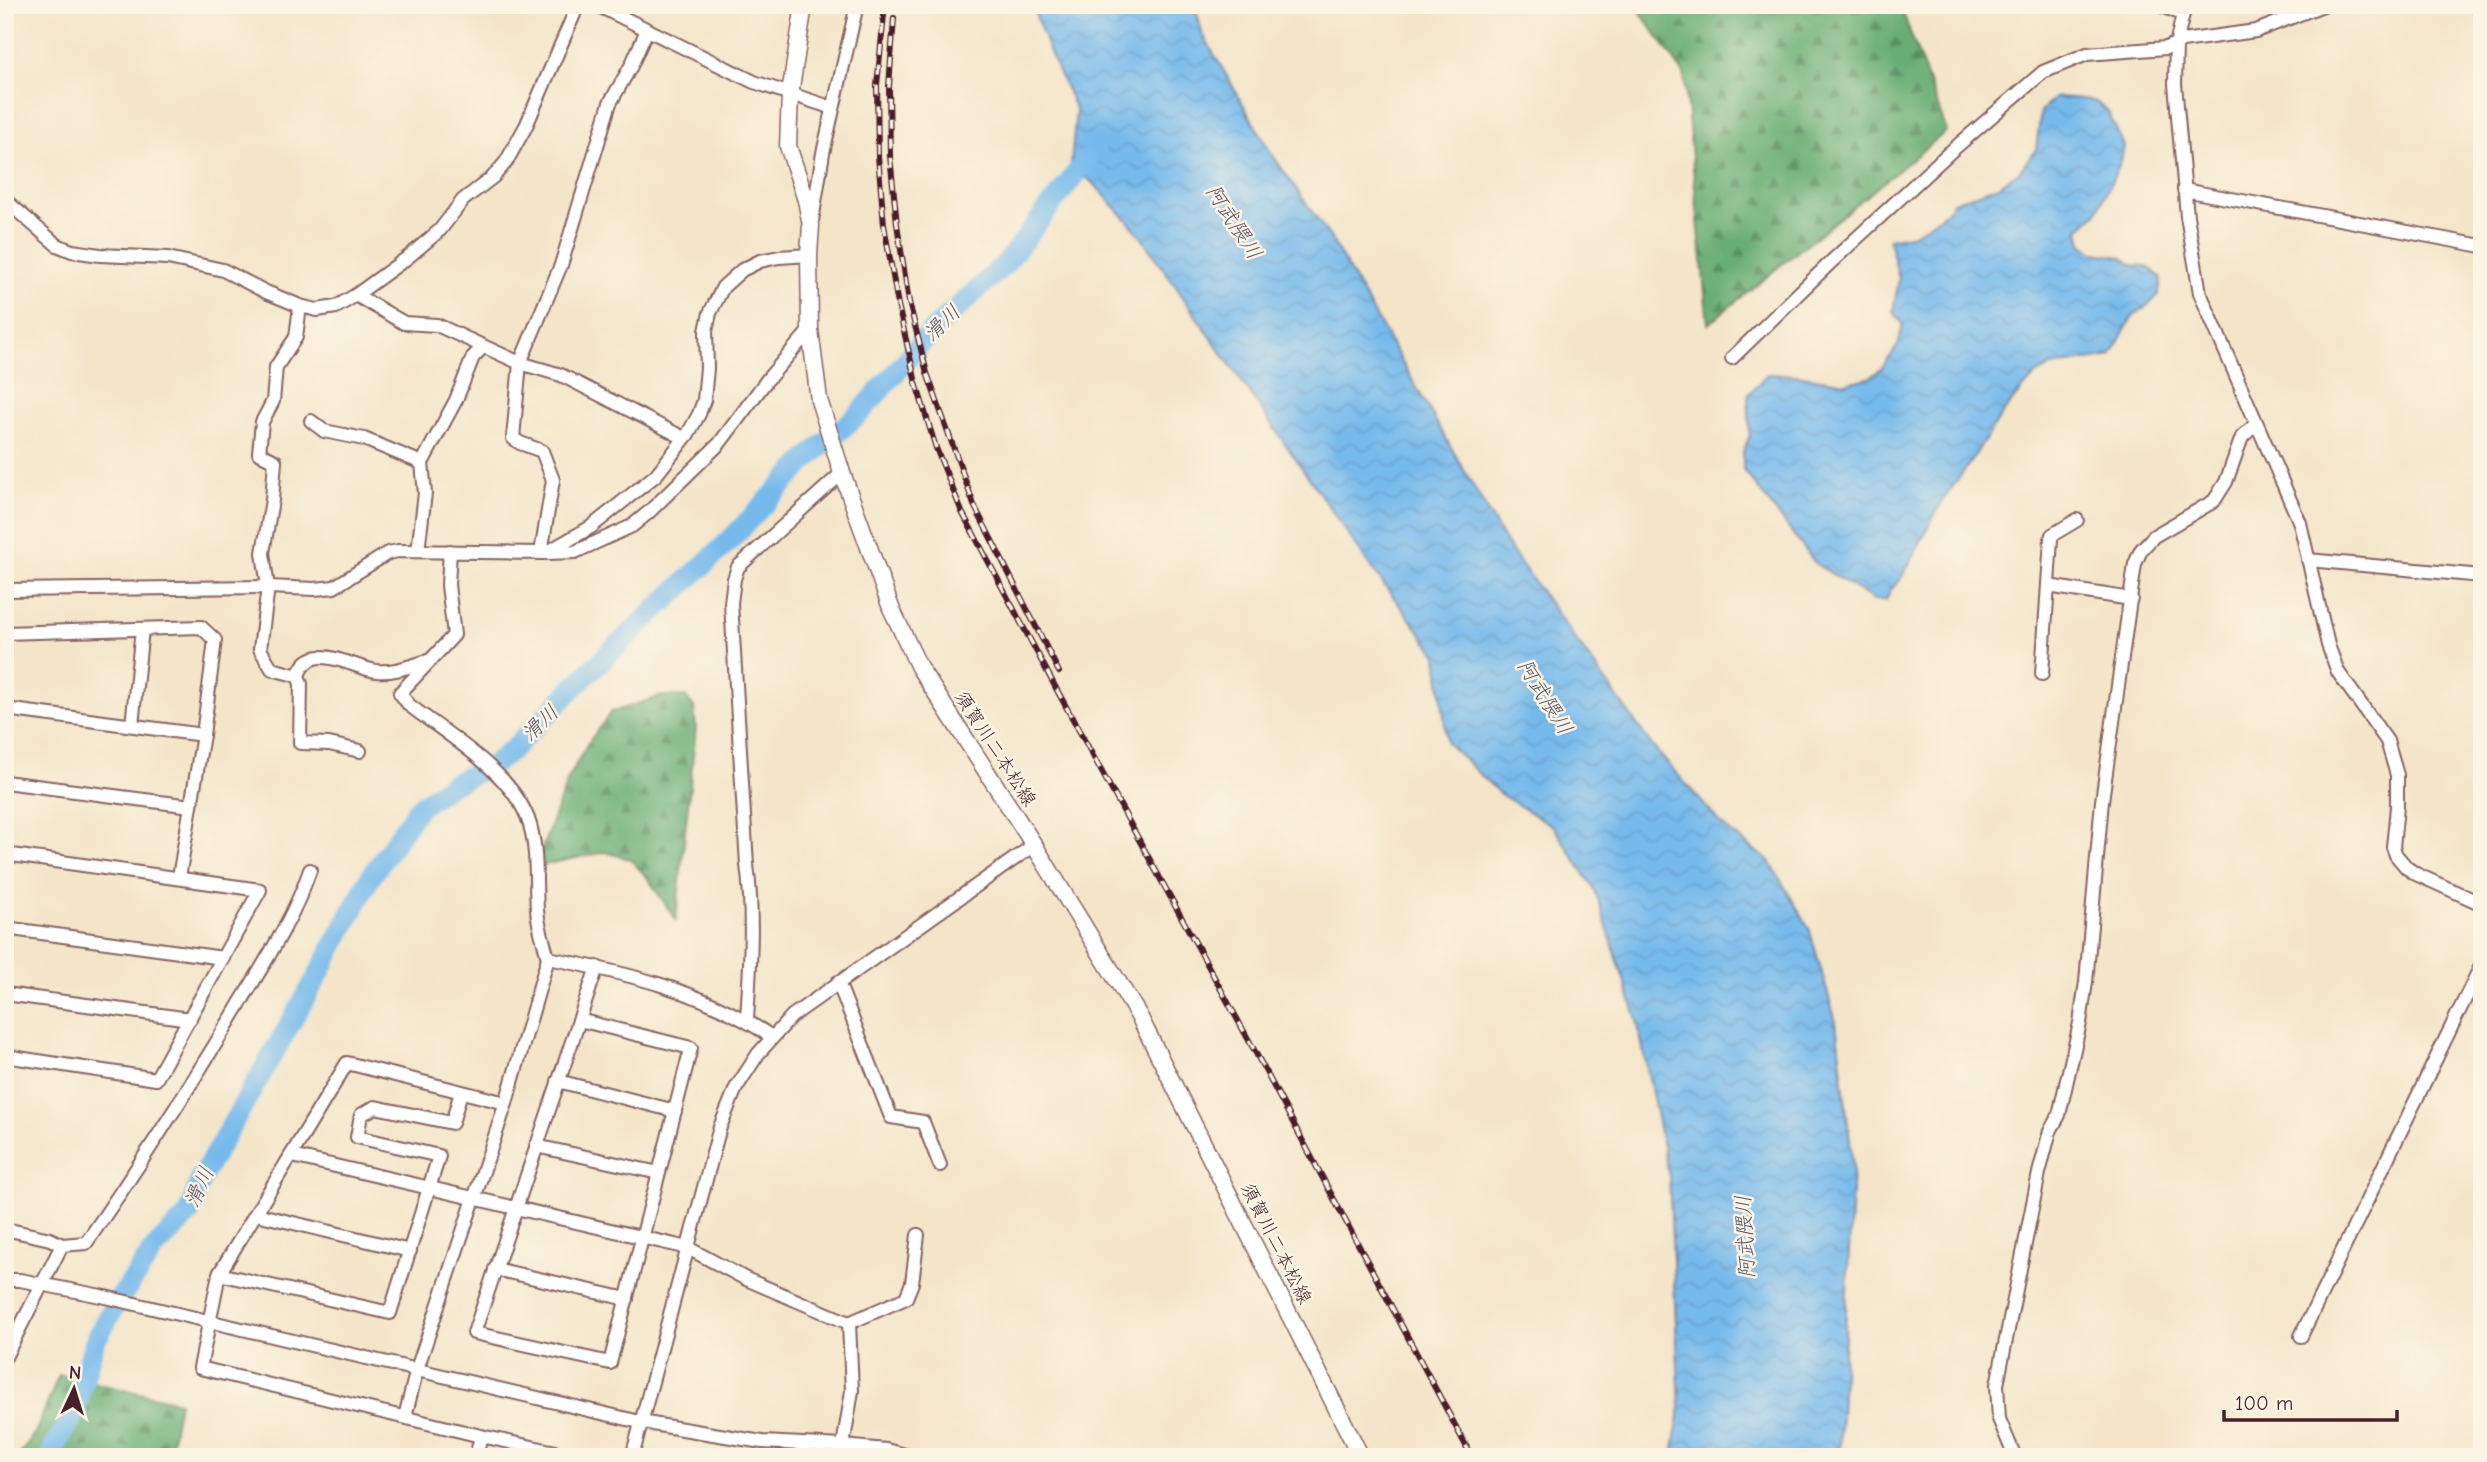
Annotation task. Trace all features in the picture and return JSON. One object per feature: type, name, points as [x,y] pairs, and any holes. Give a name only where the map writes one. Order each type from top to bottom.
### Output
[{"type":"main road","name":"須賀川二本松線","points":[[804,5],[790,94],[788,146],[806,200],[811,225],[810,330],[822,413],[891,608],[919,667],[1034,845],[1139,1016],[1361,1457]]},
{"type":"street","points":[[5,200],[57,245],[72,251],[168,258],[223,270],[300,306],[317,310],[336,307],[356,296],[440,230],[463,200],[493,177],[506,162],[526,126],[578,5]]},
{"type":"street","points":[[597,5],[754,82],[833,108]]},
{"type":"street","points":[[811,225],[833,108],[857,5]]},
{"type":"street","points":[[2160,5],[2184,10],[2176,44],[2177,107],[2184,190],[2200,293],[2300,523],[2328,645],[2338,672],[2387,741],[2397,775],[2398,807],[2393,847],[2407,868],[2416,874],[2482,904]]},
{"type":"street","points":[[1732,358],[1940,162],[2043,72],[2087,54],[2166,48],[2190,39],[2256,31],[2323,5]]},
{"type":"street","points":[[543,553],[553,480],[542,451],[513,438],[520,363],[561,265],[610,103],[647,30]]},
{"type":"street","points":[[2184,190],[2482,246]]},
{"type":"street","points":[[543,553],[592,527],[656,475],[684,439],[704,400],[706,331],[710,313],[723,287],[742,270],[760,261],[809,255]]},
{"type":"street","points":[[356,296],[404,323],[437,325],[520,363],[561,375],[684,439]]},
{"type":"street","points":[[298,676],[272,669],[260,649],[268,587],[263,553],[275,461],[259,453],[262,422],[273,401],[276,367],[296,337],[300,306]]},
{"type":"street","points":[[5,590],[268,587],[315,589],[334,587],[388,553],[398,551],[575,552],[632,526],[649,512],[719,444],[767,380],[810,330]]},
{"type":"street","points":[[418,551],[425,493],[422,463],[456,400],[473,357],[483,347]]},
{"type":"street","points":[[311,421],[324,430],[364,439],[422,463]]},
{"type":"street","points":[[2015,1457],[1999,1419],[1997,1385],[2039,1173],[2050,1131],[2059,1115],[2080,1023],[2102,801],[2134,571],[2141,550],[2154,536],[2214,501],[2226,482],[2242,437],[2256,424]]},
{"type":"street","points":[[747,1020],[751,912],[732,603],[734,579],[738,567],[841,469]]},
{"type":"street","points":[[2042,674],[2052,535],[2077,520]]},
{"type":"street","points":[[405,1417],[417,1368],[506,1103],[548,958],[538,915],[536,854],[530,823],[518,799],[495,772],[409,705],[400,693],[454,635],[448,585],[450,551]]},
{"type":"street","points":[[2308,560],[2482,576]]},
{"type":"street","points":[[2048,586],[2131,598]]},
{"type":"street","points":[[5,633],[201,627],[215,640],[203,734],[179,877]]},
{"type":"street","points":[[132,726],[142,629]]},
{"type":"street","points":[[360,751],[329,744],[300,743],[301,684],[298,676],[302,664],[311,658],[331,658],[375,671],[394,671],[432,659]]},
{"type":"street","points":[[5,709],[203,734]]},
{"type":"street","points":[[5,782],[191,806]]},
{"type":"street","points":[[632,1457],[725,1114],[736,1088],[772,1037],[792,1016],[1034,845]]},
{"type":"street","points":[[5,854],[260,890],[156,1079],[5,1056]]},
{"type":"street","points":[[5,1229],[50,1239],[62,1245],[86,1243],[153,1146],[262,968],[296,907],[310,870]]},
{"type":"street","points":[[5,928],[223,958]]},
{"type":"street","points":[[548,958],[597,967],[695,995],[747,1020],[772,1037]]},
{"type":"street","points":[[2301,1336],[2482,964]]},
{"type":"street","points":[[579,1020],[691,1048],[610,1363],[474,1333],[536,1146],[597,967]]},
{"type":"street","points":[[838,982],[891,1116],[923,1122],[940,1165]]},
{"type":"street","points":[[5,994],[190,1019]]},
{"type":"street","points":[[506,1103],[347,1063],[219,1274],[200,1368],[579,1457]]},
{"type":"street","points":[[558,1081],[674,1111]]},
{"type":"street","points":[[219,1274],[390,1313],[439,1156],[357,1137],[361,1115],[375,1107],[452,1123],[461,1092]]},
{"type":"street","points":[[536,1146],[659,1173]]},
{"type":"street","points":[[292,1156],[688,1248],[746,1279],[849,1323],[906,1298],[912,1283],[918,1235]]},
{"type":"street","points":[[256,1214],[410,1251]]},
{"type":"street","points":[[5,1357],[62,1245]]},
{"type":"street","points":[[495,1269],[627,1299]]},
{"type":"street","points":[[5,1280],[70,1290],[211,1321],[640,1422],[762,1442],[886,1450],[913,1457]]},
{"type":"street","points":[[5,1323],[22,1323]]},
{"type":"street","points":[[843,1446],[852,1391],[849,1323]]},
{"type":"street","points":[[476,1457],[481,1436]]},
{"type":"green space","points":[[1635,5],[1900,5],[1947,131],[1708,324],[1684,74]]},
{"type":"green space","points":[[662,696],[685,696],[694,707],[696,728],[676,920],[647,877],[630,859],[605,852],[535,867],[568,779],[588,743],[611,712]]},
{"type":"green space","points":[[59,1375],[179,1402],[169,1457],[18,1457],[36,1431]]},
{"type":"water","name":"阿武隈川","points":[[1032,5],[1195,5],[1202,33],[1271,153],[1330,237],[1506,543],[1654,748],[1724,827],[1770,862],[1809,928],[1836,1022],[1853,1167],[1839,1457],[1673,1457],[1680,1408],[1669,1176],[1637,1020],[1595,890],[1553,826],[1500,794],[1447,743],[1437,655],[1373,570],[1137,231],[1071,163],[1076,110]]},
{"type":"water","points":[[2056,97],[2096,102],[2108,112],[2124,146],[2121,161],[2096,214],[2079,229],[2082,244],[2095,253],[2122,257],[2132,265],[2151,269],[2161,278],[2158,293],[2152,302],[2133,317],[2111,356],[2051,366],[2036,375],[2021,391],[2004,411],[1942,501],[1902,577],[1886,600],[1874,600],[1816,564],[1743,469],[1743,452],[1750,435],[1748,395],[1767,374],[1796,375],[1846,383],[1869,378],[1881,369],[1898,346],[1903,324],[1893,311],[1899,279],[1889,239],[1914,234],[1944,214],[1953,202],[1998,186],[2019,172],[2036,149],[2041,111]]},
{"type":"waterway","name":"滑川","points":[[50,1457],[73,1416],[94,1343],[118,1301],[155,1248],[189,1214],[201,1178],[316,979],[370,878],[418,808],[450,785],[493,765],[511,751],[584,677],[729,541],[811,455],[859,414],[930,333],[1006,263],[1095,149]]},
{"type":"railway","points":[[885,5],[877,85],[878,156],[884,225],[898,305],[916,383],[936,448],[962,512],[1472,1457]]},
{"type":"railway","points":[[894,18],[889,86],[890,156],[909,302],[927,373],[974,505],[1059,672]]}]
